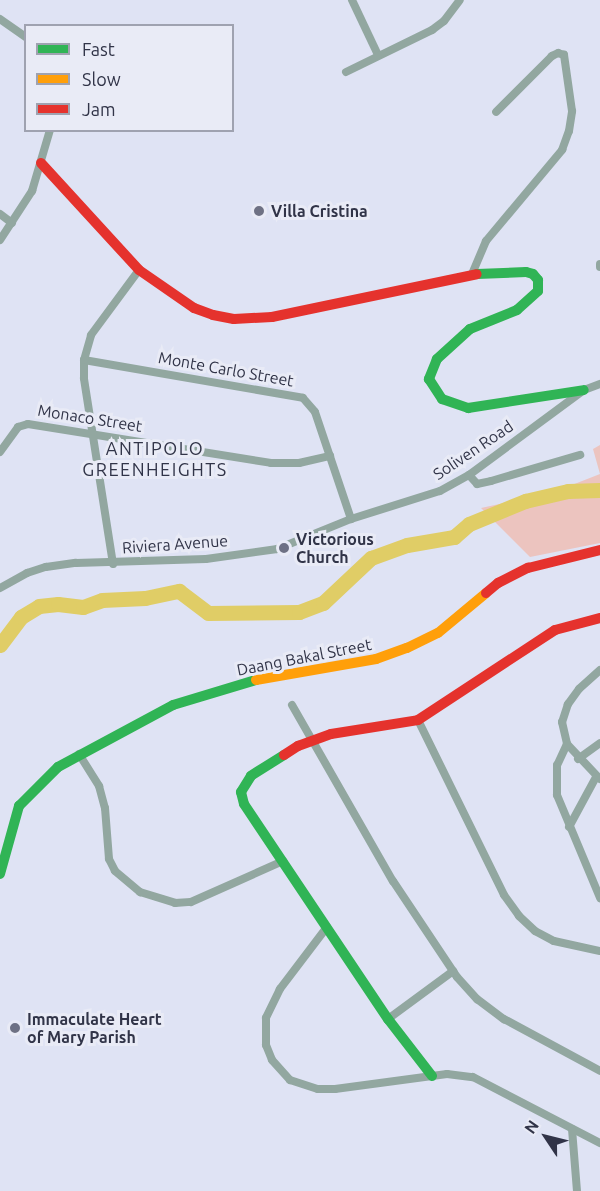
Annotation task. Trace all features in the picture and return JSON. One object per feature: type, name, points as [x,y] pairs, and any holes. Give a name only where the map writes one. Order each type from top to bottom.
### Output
[{"type":"street","points":[[352,0],[378,55]]},
{"type":"street","points":[[346,72],[432,30],[444,21],[460,0]]},
{"type":"street","points":[[0,19],[24,36]]},
{"type":"street","points":[[472,274],[486,241],[562,150],[569,131],[572,111],[564,55],[558,53],[552,56],[496,112]]},
{"type":"street","points":[[0,240],[32,191],[49,132]]},
{"type":"street","points":[[41,163],[140,270],[194,308],[234,319],[272,317],[472,274],[526,272],[538,280],[538,291],[532,299],[517,310],[470,329],[437,359],[429,379],[442,399],[468,408],[584,390]]},
{"type":"street","points":[[0,214],[12,223]]},
{"type":"street","points":[[113,564],[84,378],[84,360],[91,335],[140,270]]},
{"type":"street","name":"Monte Carlo Street","points":[[84,360],[303,398],[315,412],[351,519]]},
{"type":"street","name":"Soliven Road","points":[[351,519],[440,491],[469,475],[584,390],[600,384]]},
{"type":"street","name":"Monaco Street","points":[[0,452],[23,424],[271,463],[299,463],[330,456]]},
{"type":"street","points":[[469,475],[477,484],[484,483],[580,455]]},
{"type":"street","name":"Riviera Avenue","points":[[0,588],[27,573],[46,567],[76,563],[113,564],[206,559],[277,549],[351,519]]},
{"type":"street","name":"Daang Bakal Street","points":[[0,874],[19,806],[58,767],[79,754],[173,705],[248,681],[376,659],[407,648],[438,633],[498,584],[528,568],[600,550]]},
{"type":"street","points":[[432,1076],[388,1019],[244,804],[241,792],[251,776],[312,739],[418,720],[555,630],[577,622],[600,618]]},
{"type":"street","points":[[569,827],[598,778],[578,759],[567,744],[562,722],[568,704],[579,689],[600,670]]},
{"type":"street","points":[[292,705],[393,881],[453,971],[477,999],[504,1019],[600,1071]]},
{"type":"street","points":[[418,720],[504,896],[519,916],[535,930],[554,941],[600,951]]},
{"type":"street","points":[[578,759],[600,743]]},
{"type":"street","points":[[567,744],[557,765],[555,785],[559,804],[600,898]]},
{"type":"street","points":[[79,754],[99,786],[105,808],[109,859],[115,871],[141,892],[175,903],[191,902],[283,861]]},
{"type":"street","points":[[327,927],[271,1004],[265,1033],[272,1060],[290,1080],[318,1089],[335,1089],[459,1074],[484,1081],[600,1143]]},
{"type":"street","points":[[388,1019],[453,971]]},
{"type":"street","points":[[572,1129],[577,1191]]},
{"type":"shaded area","points":[[600,445],[600,474],[593,449]]},
{"type":"shaded area","points":[[600,474],[600,543],[530,557],[481,508],[554,492]]},
{"type":"waterway","points":[[0,645],[21,617],[39,606],[58,604],[83,607],[102,600],[145,598],[179,591],[208,613],[299,612],[323,603],[371,558],[407,545],[454,537],[469,524],[525,501],[568,491],[600,490]]},
{"type":"traffic: fast","points":[[477,274],[526,272],[533,274],[538,280],[538,291],[517,310],[470,329],[437,359],[429,379],[442,399],[468,408],[584,390]]},
{"type":"traffic: fast","points":[[0,874],[19,806],[58,767],[173,705],[256,680]]},
{"type":"traffic: fast","points":[[284,755],[251,776],[241,792],[244,804],[388,1019],[432,1076]]},
{"type":"traffic: slow","points":[[256,680],[376,659],[407,648],[438,633],[486,593]]},
{"type":"traffic: jam","points":[[41,163],[139,270],[194,308],[213,315],[234,319],[272,317],[477,274]]},
{"type":"traffic: jam","points":[[486,593],[498,583],[528,568],[600,550]]},
{"type":"traffic: jam","points":[[284,755],[298,746],[331,734],[418,720],[555,630],[600,618]]},
{"type":"place","name":"Villa Cristina","points":[[259,211]]},
{"type":"place","name":"Victorious Church","points":[[284,548]]},
{"type":"place","name":"Immaculate Heart of Mary Parish","points":[[15,1028]]},
{"type":"district","name":"ANTIPOLO GREENHEIGHTS","points":[[155,459]]}]
